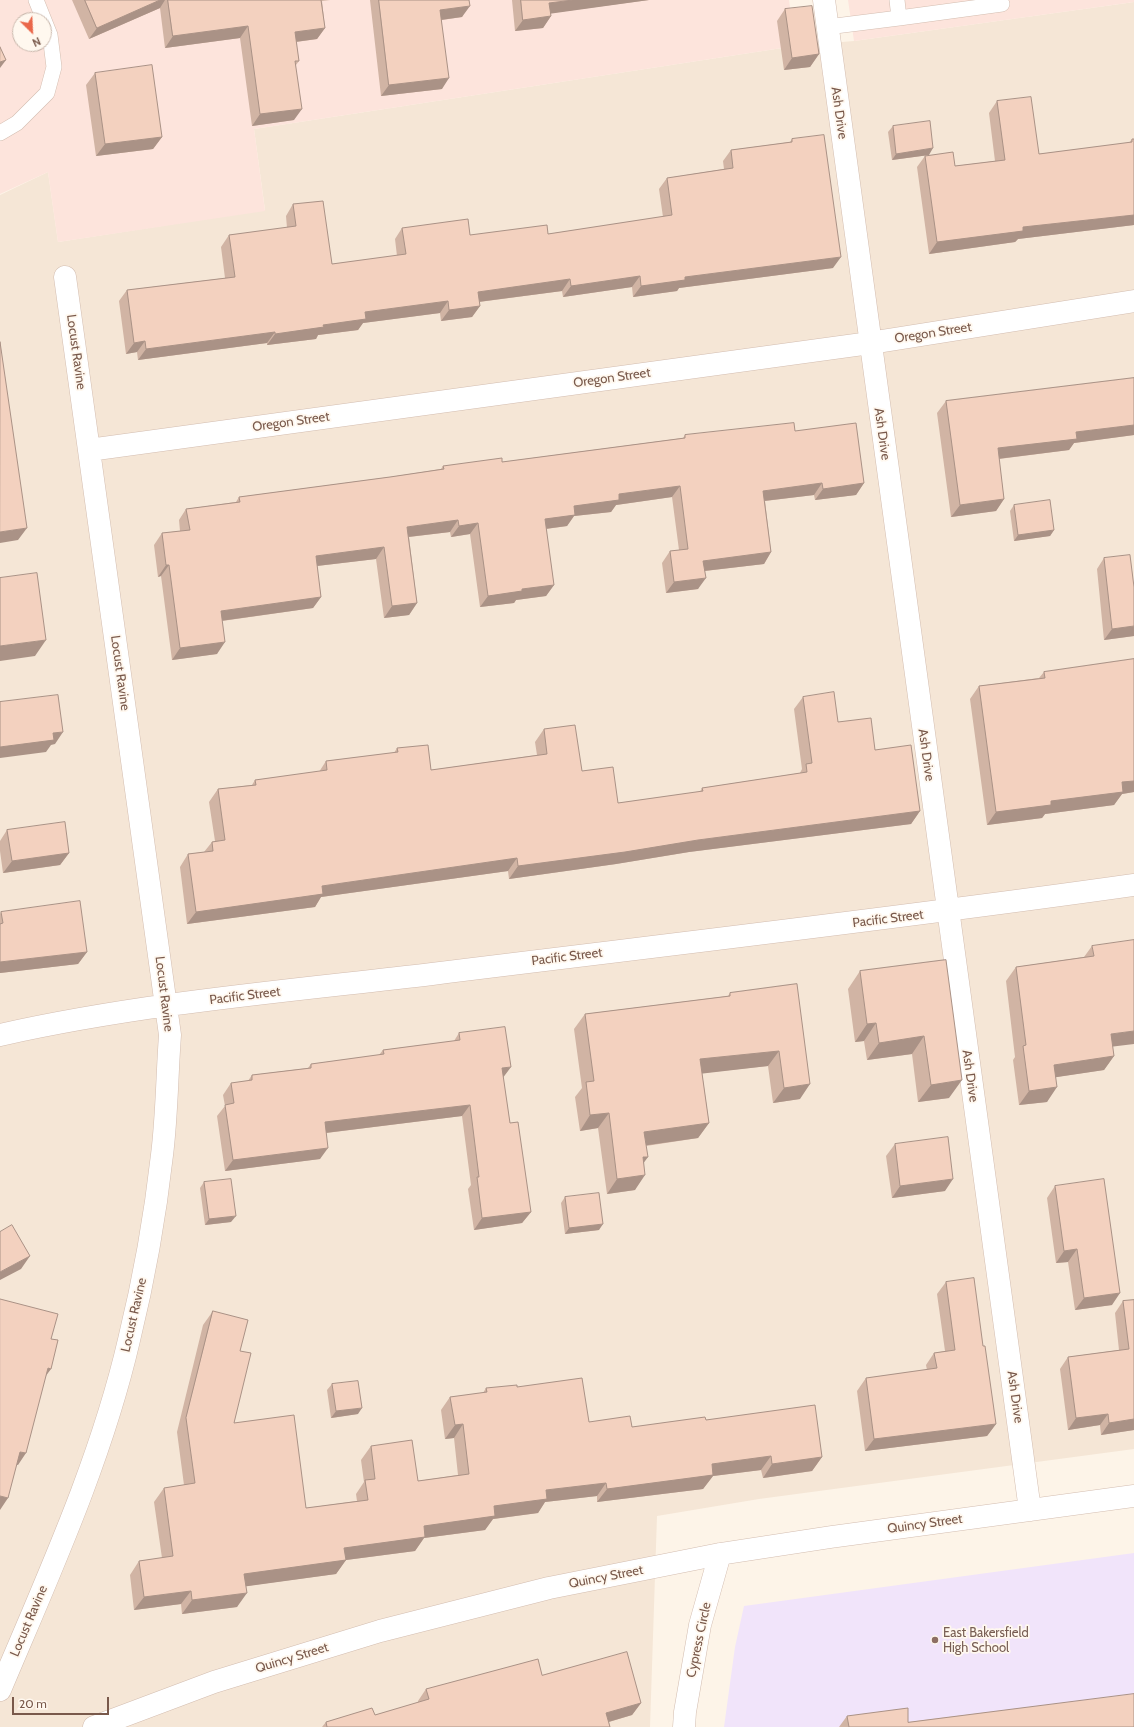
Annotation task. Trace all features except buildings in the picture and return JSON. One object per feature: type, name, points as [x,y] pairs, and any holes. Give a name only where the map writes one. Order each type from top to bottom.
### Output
[{"type":"street","name":"Ash Drive","points":[[824,0],[1030,1510]]},
{"type":"street","name":"Locust Ravine","points":[[0,1690],[71,1522],[103,1432],[129,1341],[149,1248],[162,1154],[170,1035],[65,277]]},
{"type":"street","name":"Oregon Street","points":[[89,450],[870,343],[1134,301]]},
{"type":"street","name":"Pacific Street","points":[[0,1035],[32,1027],[166,1006],[948,912],[1134,886]]},
{"type":"street","name":"Quincy Street","points":[[94,1727],[214,1682],[380,1631],[549,1588],[720,1554],[831,1537],[1134,1496]]},
{"type":"street","name":"Cypress Circle","points":[[684,1727],[685,1712],[700,1625],[720,1554]]},
{"type":"lane","points":[[36,0],[41,12]]},
{"type":"lane","points":[[897,0],[899,18]]},
{"type":"lane","points":[[828,27],[1002,4]]},
{"type":"lane","points":[[0,133],[17,123],[47,93],[54,67],[52,51]]},
{"type":"shaded area","points":[[0,0],[789,0],[795,46],[254,129],[265,211],[58,242],[48,172],[0,194]]},
{"type":"shaded area","points":[[848,0],[1134,0],[1134,2],[854,41]]},
{"type":"shaded area","points":[[1134,2],[1134,1449],[759,1499],[657,1516],[650,1727],[0,1727],[0,195],[48,172],[58,242],[265,210],[254,129],[795,46],[854,41]]},
{"type":"shaded area","name":"East Bakersfield High School","points":[[1134,1553],[1134,1727],[724,1727],[735,1647],[744,1606]]},
{"type":"place","name":"East Bakersfield High School","points":[[935,1640]]}]
